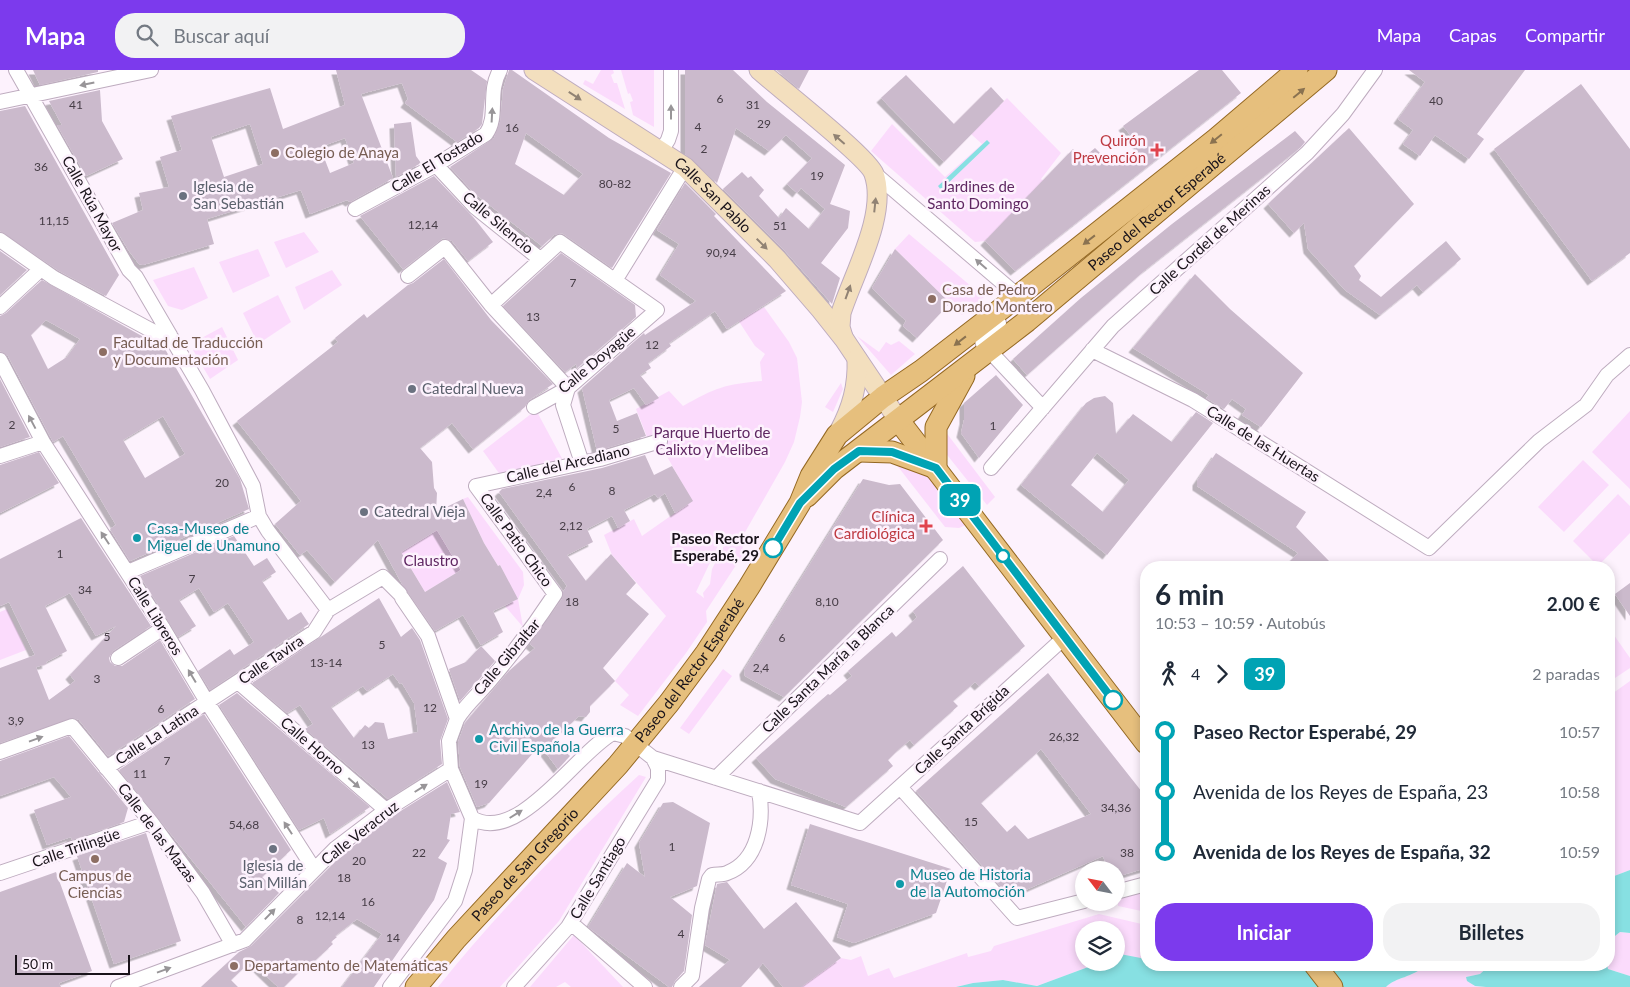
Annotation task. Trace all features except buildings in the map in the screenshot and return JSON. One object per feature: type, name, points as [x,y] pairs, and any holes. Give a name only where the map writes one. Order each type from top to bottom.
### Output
[{"type":"main road","name":"Calle San Pablo","points":[[534,70],[685,167],[777,259],[821,310],[844,338],[899,421]]},
{"type":"main road","points":[[759,70],[858,156],[874,173],[877,187],[873,221],[841,313],[840,327],[844,338]]},
{"type":"main road","name":"Paseo del Rector Esperabé","points":[[636,744],[706,653],[800,503],[811,476],[837,435],[883,397],[1040,279],[1216,139],[1297,70]]},
{"type":"main road","name":"Paseo del Rector Esperabé","points":[[800,503],[834,469],[980,358],[1326,70]]},
{"type":"main road","points":[[821,310],[833,316],[841,313]]},
{"type":"main road","name":"Paseo del Rector Esperabé","points":[[936,468],[934,443],[936,427],[940,417],[980,358]]},
{"type":"main road","points":[[837,435],[852,407],[856,387],[857,359]]},
{"type":"main road","name":"Paseo del Rector Esperabé","points":[[899,421],[900,399],[928,365]]},
{"type":"main road","name":"Paseo del Rector Esperabé","points":[[859,451],[884,420],[886,414],[883,397]]},
{"type":"main road","points":[[899,421],[1140,735]]},
{"type":"main road","points":[[859,451],[892,452],[936,468]]},
{"type":"main road","name":"Paseo de San Gregorio","points":[[416,987],[456,939],[636,744]]},
{"type":"main road","points":[[1320,971],[1332,987]]},
{"type":"street","name":"Calle Rúa Mayor","points":[[16,70],[129,270],[136,277],[170,335],[253,486],[259,516]]},
{"type":"street","points":[[0,102],[152,70]]},
{"type":"street","name":"Calle El Tostado","points":[[355,209],[436,165],[486,134],[490,128],[494,80],[500,70]]},
{"type":"street","points":[[661,151],[671,131],[671,70]]},
{"type":"street","name":"Calle Cordel de Merinas","points":[[991,468],[1113,326],[1307,153],[1342,114],[1375,70]]},
{"type":"street","name":"Calle Silencio","points":[[436,165],[475,207],[540,258]]},
{"type":"street","points":[[491,305],[540,258],[560,242],[611,276],[685,167]]},
{"type":"street","points":[[874,173],[1018,296]]},
{"type":"street","points":[[0,240],[54,278],[158,334],[170,335]]},
{"type":"street","points":[[408,276],[445,248],[491,305],[568,388],[562,405],[582,463]]},
{"type":"street","points":[[0,307],[41,269]]},
{"type":"street","name":"Calle Doyagüe","points":[[534,407],[568,388],[657,310],[611,276]]},
{"type":"street","name":"Paseo del Rector Esperabé","points":[[980,358],[982,340],[985,334],[1018,308],[1040,279]]},
{"type":"street","name":"Calle de las Huertas","points":[[1092,350],[1193,400],[1429,548],[1539,441],[1586,405],[1607,375],[1630,355]]},
{"type":"street","points":[[980,358],[1043,408]]},
{"type":"street","name":"Calle Libreros","points":[[0,360],[43,442],[128,572],[207,702],[314,869]]},
{"type":"street","name":"Calle del Arcediano","points":[[476,486],[582,463],[660,441]]},
{"type":"street","points":[[0,456],[43,442]]},
{"type":"street","name":"Calle Patio Chico","points":[[476,486],[555,594]]},
{"type":"street","points":[[128,572],[259,516],[268,531],[328,610],[383,577],[401,596],[428,636],[457,719]]},
{"type":"street","name":"Calle Santa María la Blanca","points":[[716,778],[940,559]]},
{"type":"street","name":"Calle Gibraltar","points":[[451,769],[450,741],[457,719],[467,703],[490,680],[531,631],[555,594]]},
{"type":"street","name":"Calle Tavira","points":[[207,702],[314,632],[328,610]]},
{"type":"street","points":[[118,658],[163,628]]},
{"type":"street","name":"Calle Santa Brígida","points":[[759,791],[860,823],[1064,636]]},
{"type":"street","name":"Calle Horno","points":[[238,682],[386,810]]},
{"type":"street","name":"Calle La Latina","points":[[106,768],[207,702]]},
{"type":"street","name":"Calle de las Mazas","points":[[0,752],[72,726],[151,822],[203,893],[233,946]]},
{"type":"street","name":"Paseo del Rector Esperabé","points":[[472,818],[481,824],[496,824],[513,816],[547,793],[602,739],[614,733],[625,736],[636,744]]},
{"type":"street","points":[[636,744],[653,758],[759,791],[761,819],[757,839],[750,854],[726,874],[712,875],[708,882],[702,908],[692,976],[681,987]]},
{"type":"street","name":"Calle Santiago","points":[[514,987],[548,947],[562,935],[658,780],[658,768],[653,758]]},
{"type":"street","points":[[390,987],[455,901],[465,870],[472,818],[451,769]]},
{"type":"street","name":"Calle Veracruz","points":[[118,987],[245,940],[336,848],[386,810],[451,769]]},
{"type":"street","points":[[900,787],[1017,918],[1075,902]]},
{"type":"street","name":"Calle Trilingüe","points":[[0,873],[151,822]]},
{"type":"street","points":[[1125,890],[1140,886]]},
{"type":"street","points":[[571,922],[645,987]]},
{"type":"street","points":[[525,987],[554,952],[562,935]]},
{"type":"green space","points":[[601,70],[613,70],[614,73],[611,75],[614,83],[617,83],[625,109],[583,84],[585,80],[593,84]]},
{"type":"green space","points":[[621,70],[654,70],[654,127],[633,115],[630,102],[633,101],[630,93],[628,94]]},
{"type":"green space","name":"Jardines de Santo Domingo","points":[[1007,98],[1061,153],[1041,179],[1044,181],[985,241],[975,242],[871,151],[892,124],[945,177],[982,144],[971,134]]},
{"type":"green space","points":[[304,232],[319,252],[286,268],[274,242]]},
{"type":"green space","points":[[909,234],[984,297],[962,315],[895,249]]},
{"type":"green space","points":[[258,249],[270,276],[233,293],[219,262]]},
{"type":"green space","points":[[194,267],[208,298],[182,310],[168,306],[153,280]]},
{"type":"green space","points":[[332,270],[342,285],[304,310],[295,287]]},
{"type":"green space","points":[[278,295],[291,322],[258,344],[243,313]]},
{"type":"green space","name":"Parque Huerto de Calixto y Melibea","points":[[764,307],[789,342],[797,358],[802,402],[794,442],[785,462],[744,534],[742,556],[706,611],[707,622],[638,716],[620,705],[629,695],[615,681],[666,616],[612,555],[604,535],[634,519],[642,536],[692,501],[655,435],[647,437],[636,409],[669,391],[683,406],[721,388],[762,381],[760,362],[765,354],[755,346],[738,320]],"holes":[[[724,533],[729,536],[712,569],[710,584],[703,593],[704,598],[696,592]]]},
{"type":"green space","points":[[222,327],[238,360],[210,379],[193,350],[196,341]]},
{"type":"green space","points":[[857,336],[879,352],[886,342],[891,345],[899,341],[915,354],[891,375]]},
{"type":"green space","points":[[841,383],[843,389],[833,412],[825,407]]},
{"type":"green space","points":[[536,410],[565,464],[501,476],[483,451]]},
{"type":"green space","points":[[1630,411],[1630,489],[1592,452]]},
{"type":"green space","points":[[942,427],[995,497],[987,505],[944,451]]},
{"type":"green space","points":[[892,459],[932,477],[968,524],[959,528],[945,527]]},
{"type":"green space","points":[[1583,460],[1609,485],[1564,532],[1538,507]]},
{"type":"green space","points":[[1618,494],[1630,506],[1630,533],[1603,561],[1593,561],[1573,541]]},
{"type":"green space","points":[[468,497],[523,572],[524,585],[518,599],[523,627],[505,606],[517,599],[500,565],[498,566],[484,543],[463,499]]},
{"type":"green space","name":"Claustro","points":[[437,530],[461,570],[425,592],[401,552]]},
{"type":"green space","points":[[7,609],[26,650],[0,660],[0,612]]},
{"type":"green space","points":[[1615,637],[1630,658],[1630,668],[1615,678]]},
{"type":"green space","points":[[723,669],[732,676],[689,734],[680,728]]},
{"type":"green space","points":[[1630,681],[1630,870],[1615,876],[1615,692]]},
{"type":"green space","points":[[639,775],[646,777],[559,921],[500,987],[438,987],[485,931],[535,877]]},
{"type":"green space","points":[[1140,893],[1140,911],[1125,908],[1125,898]]},
{"type":"green space","points":[[1099,914],[1140,924],[1140,958],[1125,957],[1125,921],[1076,921]]},
{"type":"green space","points":[[1075,921],[1075,971],[1077,971],[1037,986],[1003,980],[956,987],[801,987],[841,958],[851,960],[861,956],[868,976],[889,968],[894,978],[967,953],[968,957],[991,951],[994,946]]},
{"type":"green space","points":[[1620,932],[1630,933],[1630,976],[1614,971],[1615,936]]},
{"type":"green space","points":[[574,935],[623,987],[571,987],[565,982],[556,987],[530,987]]},
{"type":"green space","points":[[1418,971],[1483,971],[1480,974],[1466,977],[1474,986],[1486,987],[1386,987],[1394,981]]},
{"type":"water","points":[[987,140],[990,143],[941,190],[938,186]]},
{"type":"water","points":[[1630,870],[1630,933],[1620,932],[1615,936],[1615,876]]},
{"type":"water","points":[[1125,955],[1140,958],[1140,971],[1418,971],[1394,981],[1386,987],[956,987],[1003,980],[1037,986],[1077,971],[1125,971]]},
{"type":"water","points":[[1483,971],[1614,971],[1630,976],[1630,987],[1486,987],[1475,986],[1467,981],[1466,977],[1480,974]]},
{"type":"bus line","name":"39","points":[[773,548],[800,503],[834,469],[859,451],[876,450],[892,452],[936,468],[1113,700]]},
{"type":"place","name":"Quirón Prevención","points":[[1157,150]]},
{"type":"place","name":"Colegio de Anaya","points":[[275,153]]},
{"type":"place","name":"Iglesia de San Sebastián","points":[[183,196]]},
{"type":"place","name":"Casa de Pedro Dorado Montero","points":[[932,299]]},
{"type":"place","name":"Facultad de Traducción y Documentación","points":[[103,352]]},
{"type":"place","name":"Catedral Nueva","points":[[412,389]]},
{"type":"place","name":"Catedral Vieja","points":[[364,512]]},
{"type":"place","name":"Clínica Cardiológica","points":[[926,526]]},
{"type":"place","name":"Casa-Museo de Miguel de Unamuno","points":[[137,538]]},
{"type":"place","name":"Paseo Rector Esperabé, 29","points":[[773,548]]},
{"type":"place","name":"Archivo de la Guerra Civil Española","points":[[479,739]]},
{"type":"place","name":"Iglesia de San Millán","points":[[273,849]]},
{"type":"place","name":"Campus de Ciencias","points":[[95,859]]},
{"type":"place","name":"Museo de Historia de la Automoción","points":[[900,884]]},
{"type":"place","name":"Departamento de Matemáticas","points":[[234,966]]}]
